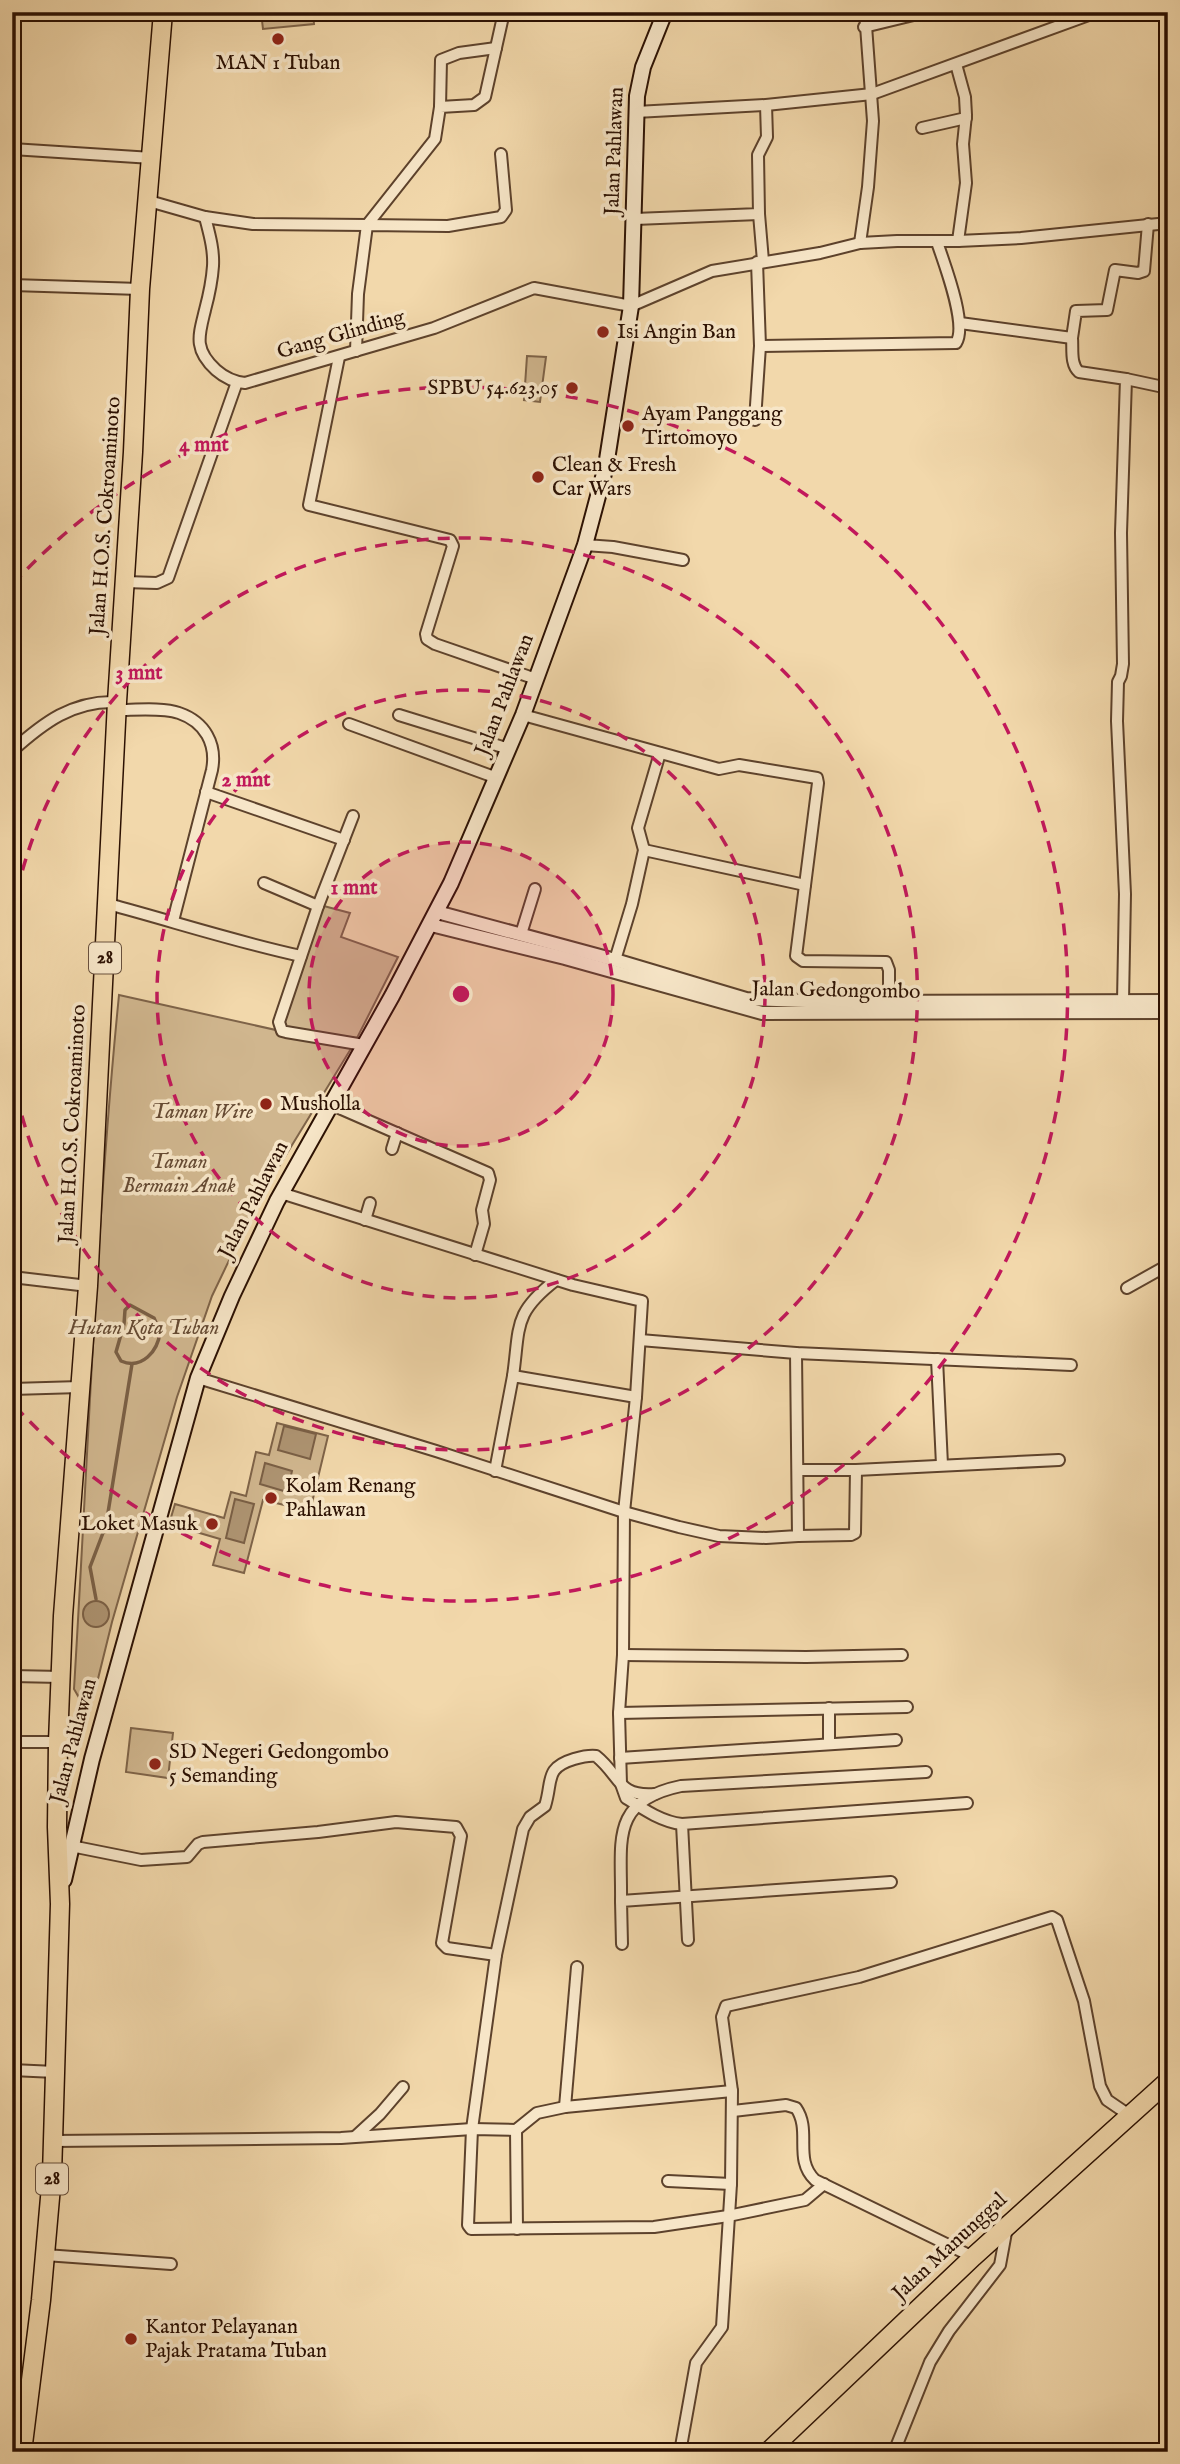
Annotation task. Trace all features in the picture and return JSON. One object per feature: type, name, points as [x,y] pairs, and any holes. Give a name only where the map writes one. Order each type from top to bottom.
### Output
[{"type":"highway","name":"Jalan H.O.S. Cokroaminoto","points":[[60,1904],[58,1742],[61,1678],[88,1286],[140,289],[163,12]]},
{"type":"highway","name":"Jalan Pahlawan","points":[[22,2452],[45,2255],[53,2141],[60,1904]]},
{"type":"highway","name":"Jalan Manunggal","points":[[768,2452],[972,2257],[1168,2081]]},
{"type":"main road","name":"Jalan Pahlawan","points":[[60,1904],[71,1846],[131,1613],[198,1378],[232,1296],[281,1193],[434,918],[523,715],[585,545],[606,466],[631,306],[636,112],[643,67],[665,12]]},
{"type":"street","points":[[440,107],[474,106],[483,100],[504,12]]},
{"type":"street","points":[[859,243],[871,151],[872,94],[864,12]]},
{"type":"street","points":[[864,27],[926,12]]},
{"type":"street","points":[[636,112],[766,105],[872,94],[1097,12]]},
{"type":"street","points":[[356,351],[358,294],[367,225],[435,139],[440,107],[441,60],[459,53],[496,48]]},
{"type":"street","points":[[956,64],[965,97],[966,118],[963,144],[966,183],[958,242]]},
{"type":"street","points":[[755,420],[760,346],[758,155],[767,137],[766,105]]},
{"type":"street","points":[[922,128],[966,118]]},
{"type":"street","points":[[12,149],[152,158]]},
{"type":"street","points":[[149,201],[205,217],[253,224],[449,226],[501,217],[506,210],[501,154]]},
{"type":"street","points":[[635,219],[759,214]]},
{"type":"street","points":[[125,582],[157,583],[168,578],[237,382],[214,368],[206,358],[199,340],[213,268],[213,252],[205,217]]},
{"type":"street","points":[[631,306],[703,274],[859,243],[1021,238],[1168,223]]},
{"type":"street","points":[[1149,224],[1144,271],[1138,273],[1115,270],[1107,310],[1076,311],[1072,338],[1073,363],[1079,372],[1168,388]]},
{"type":"street","points":[[760,346],[956,343],[959,339],[960,323],[937,242]]},
{"type":"street","points":[[12,285],[140,289]]},
{"type":"street","name":"Gang Glinding","points":[[237,382],[252,382],[434,328],[534,288],[631,306]]},
{"type":"street","points":[[960,323],[1072,338]]},
{"type":"street","points":[[339,357],[309,505],[450,540],[453,547],[426,634],[427,639],[536,679]]},
{"type":"street","points":[[1123,1001],[1125,894],[1117,721],[1118,682],[1123,664],[1121,533],[1126,379]]},
{"type":"street","points":[[585,545],[607,546],[683,559]]},
{"type":"street","points":[[12,751],[37,729],[80,705],[96,701],[179,713],[195,723],[213,743],[215,756],[173,922]]},
{"type":"street","points":[[399,715],[509,749]]},
{"type":"street","points":[[523,715],[719,769],[739,765],[817,778],[797,958],[803,961],[887,963],[890,1002]]},
{"type":"street","points":[[349,724],[497,778]]},
{"type":"street","points":[[615,960],[632,904],[644,850],[638,828],[660,753]]},
{"type":"street","points":[[206,792],[344,840]]},
{"type":"street","points":[[353,816],[318,906],[279,1022],[282,1031],[364,1045]]},
{"type":"street","points":[[644,850],[805,885]]},
{"type":"street","points":[[264,883],[318,906]]},
{"type":"street","points":[[521,934],[535,889]]},
{"type":"street","points":[[108,904],[233,941],[301,957]]},
{"type":"street","name":"Jalan Gedongombo","points":[[434,918],[744,1010],[762,1013],[890,1002],[1168,1001]]},
{"type":"street","name":"Jalan Gedongombo","points":[[434,918],[521,934],[746,999],[826,1007],[1168,1012]]},
{"type":"street","points":[[330,1104],[488,1173],[490,1180],[482,1210],[484,1224],[475,1255]]},
{"type":"street","points":[[392,1149],[397,1133]]},
{"type":"street","points":[[281,1193],[556,1280],[641,1300],[643,1303],[624,1512],[620,1758],[621,1784],[625,1797],[673,1824],[967,1803]]},
{"type":"street","points":[[365,1220],[370,1203]]},
{"type":"street","points":[[1128,1288],[1168,1265]]},
{"type":"street","points":[[12,1277],[88,1286]]},
{"type":"street","points":[[495,1471],[521,1317],[532,1300],[556,1280]]},
{"type":"street","points":[[640,1340],[796,1353],[1071,1365]]},
{"type":"street","points":[[796,1353],[798,1536]]},
{"type":"street","points":[[937,1359],[942,1465]]},
{"type":"street","points":[[513,1376],[636,1397]]},
{"type":"street","points":[[198,1378],[624,1512],[719,1536],[766,1538],[855,1533],[856,1470]]},
{"type":"street","points":[[12,1389],[80,1388]]},
{"type":"street","points":[[799,1470],[856,1470],[1059,1460]]},
{"type":"street","points":[[623,1655],[902,1655]]},
{"type":"street","points":[[12,1676],[61,1678]]},
{"type":"street","points":[[620,1713],[908,1707]]},
{"type":"street","points":[[828,1708],[829,1743]]},
{"type":"street","points":[[620,1758],[896,1740]]},
{"type":"street","points":[[12,1742],[58,1742]]},
{"type":"street","points":[[655,1794],[631,1793],[604,1763],[592,1755],[562,1763],[552,1771],[545,1806],[530,1817],[523,1829],[496,1955],[472,2129],[468,2227],[472,2230],[654,2227],[729,2216],[808,2200],[824,2184]]},
{"type":"street","points":[[622,1944],[622,1829],[632,1808],[655,1794],[681,1786],[926,1772]]},
{"type":"street","points":[[71,1846],[141,1860],[187,1857],[203,1842],[397,1822],[456,1828],[461,1836],[442,1943],[447,1948],[496,1955]]},
{"type":"street","points":[[682,1824],[688,1940]]},
{"type":"street","points":[[621,1900],[891,1882]]},
{"type":"street","points":[[680,2452],[696,2362],[722,2327],[733,2112],[722,2017],[726,2006],[859,1977],[1052,1917],[1057,1920],[1084,2001],[1100,2086],[1107,2100],[1129,2115]]},
{"type":"street","points":[[565,2107],[577,1967]]},
{"type":"street","points":[[12,2070],[55,2072]]},
{"type":"street","points":[[356,2136],[380,2115],[402,2087]]},
{"type":"street","points":[[53,2141],[341,2138],[472,2129],[516,2130],[537,2113],[565,2107],[732,2091]]},
{"type":"street","points":[[733,2112],[786,2105],[796,2108],[803,2124],[805,2167],[815,2180],[972,2257]]},
{"type":"street","points":[[516,2130],[517,2229]]},
{"type":"street","points":[[667,2181],[731,2184]]},
{"type":"street","points":[[894,2452],[930,2362],[949,2331],[1000,2265],[1008,2224]]},
{"type":"street","points":[[45,2255],[172,2264]]},
{"type":"green space","points":[[261,12],[313,12],[314,24],[263,29]]},
{"type":"green space","points":[[527,356],[546,357],[540,402],[524,400]]},
{"type":"green space","points":[[320,905],[350,913],[341,937],[398,957],[356,1040],[286,1029],[283,1020]]},
{"type":"green space","name":"Taman Wire","points":[[119,995],[352,1047],[256,1204],[212,1296],[177,1397],[112,1622],[95,1691],[89,1699],[81,1701],[74,1689],[98,1255]]},
{"type":"green space","name":"Kolam Renang Pahlawan","points":[[277,1423],[328,1436],[310,1511],[263,1500],[244,1573],[213,1565],[220,1539],[169,1524],[175,1504],[224,1518],[231,1492],[246,1496],[256,1452],[269,1455]]},
{"type":"green space","points":[[131,1728],[173,1733],[168,1778],[126,1772]]},
{"type":"shaded area","points":[[284,1426],[316,1434],[310,1459],[278,1450]]},
{"type":"shaded area","points":[[265,1463],[292,1471],[287,1492],[260,1484]]},
{"type":"shaded area","points":[[235,1499],[254,1504],[244,1543],[226,1538]]},
{"type":"shaded area","points":[[96,1601],[105,1605],[109,1614],[105,1623],[96,1627],[87,1623],[83,1614],[87,1605]]},
{"type":"waterway","points":[[130,1305],[154,1318],[160,1332],[152,1352],[136,1363],[121,1361],[116,1352],[125,1310],[130,1305]]},
{"type":"waterway","points":[[96,1599],[90,1567],[106,1525],[132,1364]]},
{"type":"place","name":"MAN 1 Tuban","points":[[278,39]]},
{"type":"place","name":"Isi Angin Ban","points":[[603,332]]},
{"type":"place","name":"SPBU 54.623.05","points":[[572,388]]},
{"type":"place","name":"Ayam Panggang Tirtomoyo","points":[[628,426]]},
{"type":"place","name":"Clean & Fresh Car Wars","points":[[538,477]]},
{"type":"place","name":"Musholla","points":[[266,1104]]},
{"type":"place","name":"Kolam Renang Pahlawan","points":[[271,1498]]},
{"type":"place","name":"Loket Masuk","points":[[212,1524]]},
{"type":"place","name":"SD Negeri Gedongombo 5 Semanding","points":[[155,1764]]},
{"type":"place","name":"Kantor Pelayanan Pajak Pratama Tuban","points":[[131,2339]]},
{"type":"park label","name":"Taman Bermain Anak","points":[[179,1174]]},
{"type":"park label","name":"Hutan Kota Tuban","points":[[144,1328]]}]
